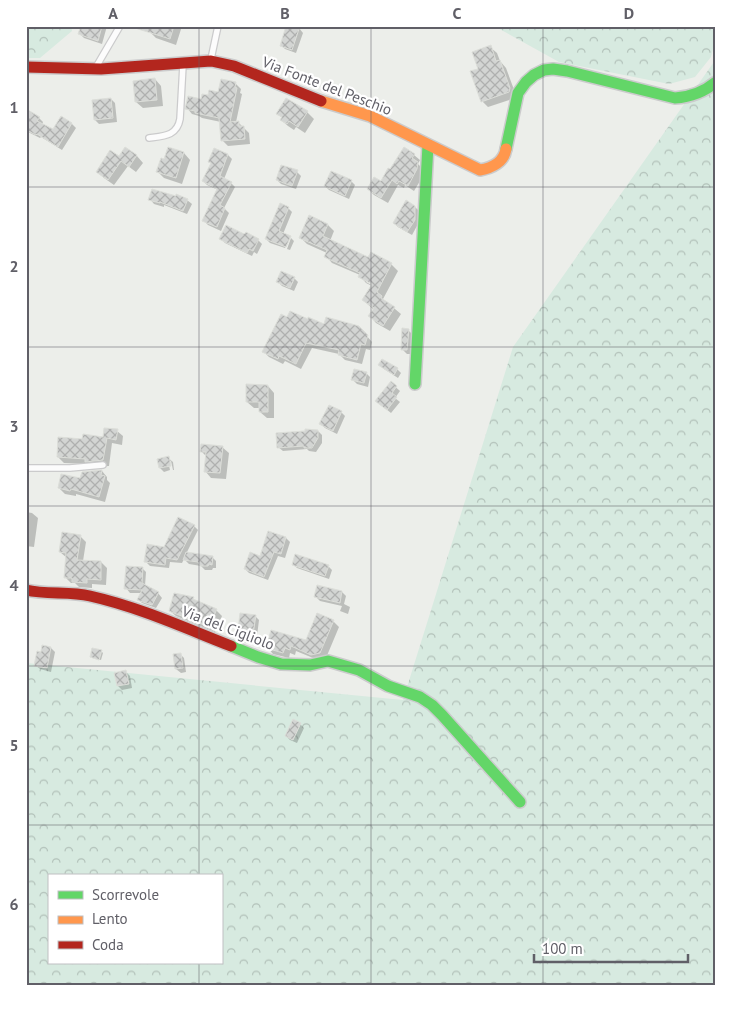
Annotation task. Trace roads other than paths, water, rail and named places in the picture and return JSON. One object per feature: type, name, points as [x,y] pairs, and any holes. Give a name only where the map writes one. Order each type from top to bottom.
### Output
[{"type":"street","name":"Via Fonte del Peschio","points":[[26,67],[94,69],[211,61],[234,66],[324,102],[365,114],[477,169],[487,169],[503,159],[520,89],[531,77],[544,70],[567,71],[675,98],[696,94],[706,90],[716,82]]},
{"type":"street","points":[[415,384],[428,145]]},
{"type":"street","name":"Via del Cigliolo","points":[[26,590],[40,593],[74,593],[99,598],[144,613],[258,658],[274,662],[306,666],[328,661],[359,670],[388,686],[413,694],[432,705],[520,802]]},
{"type":"lane","points":[[94,69],[120,26]]},
{"type":"lane","points":[[211,61],[218,26]]},
{"type":"lane","points":[[149,138],[168,134],[178,127],[183,63]]},
{"type":"lane","points":[[26,468],[70,468],[103,465]]}]
